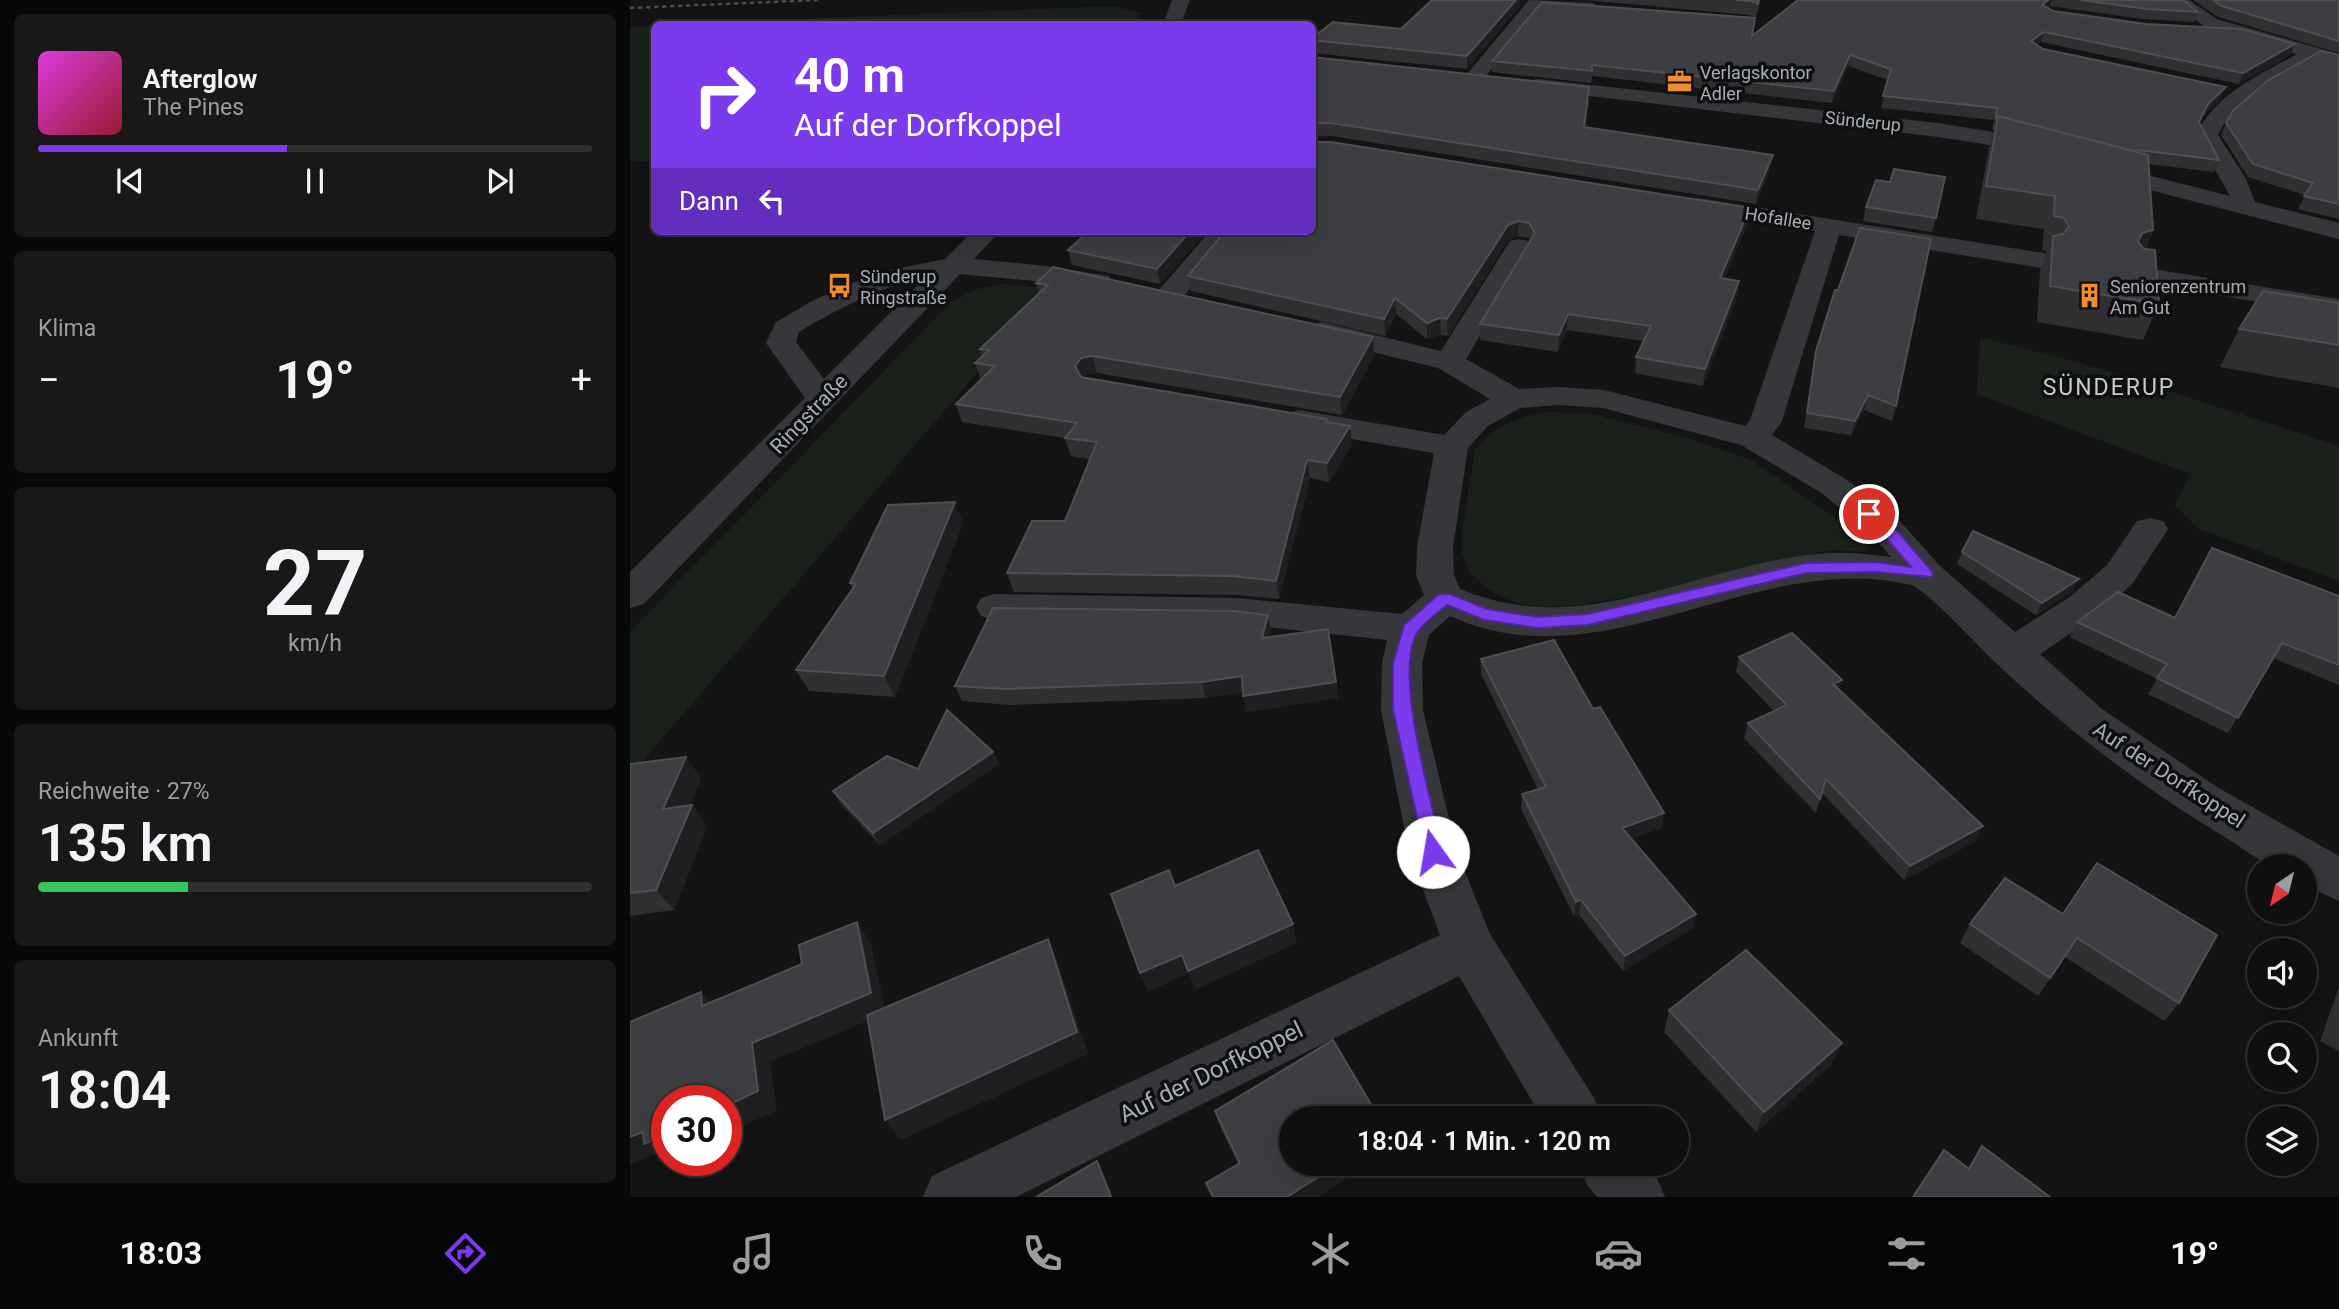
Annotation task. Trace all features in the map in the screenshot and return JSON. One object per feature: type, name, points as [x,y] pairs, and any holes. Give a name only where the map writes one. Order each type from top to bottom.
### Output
[{"type":"street","points":[[1173,21],[1181,0]]},
{"type":"street","points":[[2178,0],[2211,23],[2235,32],[2339,60]]},
{"type":"street","name":"Sünderup","points":[[1616,10],[1536,3],[1467,77],[1938,130],[1987,138],[2339,231]]},
{"type":"street","points":[[2191,30],[2235,32]]},
{"type":"street","points":[[2244,207],[2243,191],[2217,156],[2207,135],[2210,122],[2243,94],[2313,53]]},
{"type":"street","points":[[2218,88],[2243,94]]},
{"type":"street","name":"Hofallee","points":[[1679,202],[2041,260]]},
{"type":"street","name":"Hofallee","points":[[1753,438],[1766,421],[1829,226]]},
{"type":"street","name":"Ringstraße","points":[[630,596],[983,235]]},
{"type":"street","points":[[822,401],[802,367],[782,343],[786,328],[810,313],[873,284],[922,270],[952,266],[1058,273],[1157,294],[1220,235]]},
{"type":"street","points":[[1449,362],[1519,247]]},
{"type":"street","points":[[2140,275],[2339,307]]},
{"type":"street","points":[[1290,324],[1449,362],[1513,399]]},
{"type":"street","name":"Auf der Dorfkoppel","points":[[1452,446],[1477,419],[1513,399],[1558,396],[1604,399],[1753,438],[1835,487],[1886,528],[1926,574],[2087,721],[2200,800],[2339,880]]},
{"type":"street","points":[[1275,416],[1452,446],[1435,547],[1435,575],[1445,598],[1484,614],[1538,622],[1588,620],[1806,568],[1875,567],[1926,574]]},
{"type":"street","points":[[2011,654],[2085,605],[2120,574],[2150,529]]},
{"type":"street","points":[[1445,598],[1410,629],[1402,663],[1402,710],[1433,852],[1469,946],[1567,1106]]},
{"type":"street","points":[[995,607],[1236,611],[1410,629]]},
{"type":"street","name":"Auf der Dorfkoppel","points":[[953,1197],[1469,946]]},
{"type":"street","points":[[1618,1176],[1635,1197]]},
{"type":"shaded area","points":[[1113,6],[1142,13],[1135,21],[751,21]]},
{"type":"shaded area","points":[[651,26],[651,161],[630,161],[630,27]]},
{"type":"shaded area","points":[[1005,284],[1050,288],[630,776],[630,632],[951,302],[977,289]]},
{"type":"shaded area","points":[[1980,337],[2095,367],[2339,446],[2339,581],[2199,529],[2175,505],[2190,474],[1977,394]]},
{"type":"shaded area","points":[[1547,412],[1593,414],[1691,439],[1749,459],[1833,516],[1870,549],[1866,552],[1830,550],[1660,592],[1571,606],[1530,607],[1506,599],[1488,589],[1469,572],[1462,552],[1462,531],[1475,450],[1489,435],[1507,424]]},
{"type":"building","points":[[1432,0],[1516,0],[1467,56],[1316,40],[1316,35],[1333,22],[1401,29]]},
{"type":"building","points":[[1798,0],[2048,0],[2042,5],[2053,11],[2146,24],[2242,29],[2295,44],[2243,73],[2044,32],[2031,41],[2043,49],[2226,87],[2208,104],[2199,122],[2219,160],[2138,152],[1998,116],[1996,118],[1997,108],[1883,96],[1891,69],[1850,55],[1834,91],[1592,65],[1592,71],[1492,61],[1542,2],[1755,18],[1752,36]]},
{"type":"building","points":[[2081,0],[2183,0],[2198,12],[2147,9]]},
{"type":"building","points":[[2213,0],[2339,0],[2339,41],[2222,6]]},
{"type":"building","points":[[2321,51],[2339,55],[2339,204],[2304,196],[2313,183],[2253,164],[2226,123],[2233,111],[2267,81]]},
{"type":"building","points":[[1316,57],[1589,87],[1584,127],[1773,155],[1758,190],[1331,123],[1316,123]]},
{"type":"building","points":[[1998,116],[2148,155],[2153,230],[2142,233],[2138,242],[2144,249],[2155,250],[2159,304],[2050,286],[2053,236],[2063,234],[2069,227],[2064,218],[2054,216],[2055,196],[1986,186]]},
{"type":"building","points":[[1316,142],[1331,142],[1750,208],[1720,278],[1739,281],[1705,369],[1636,357],[1651,326],[1568,314],[1559,335],[1480,324],[1535,233],[1529,223],[1519,221],[1508,225],[1447,319],[1440,318],[1427,323],[1395,298],[1384,319],[1188,276],[1222,235],[1316,235]]},
{"type":"building","points":[[1894,169],[1945,177],[1936,218],[1866,207],[1876,180],[1890,182]]},
{"type":"building","points":[[1860,228],[1931,239],[1896,406],[1868,395],[1855,421],[1807,413],[1816,351],[1835,290],[1838,290]]},
{"type":"building","points":[[1085,235],[1187,235],[1157,269],[1068,250]]},
{"type":"building","points":[[1053,267],[1373,337],[1340,397],[1093,356],[1081,358],[1075,366],[1081,377],[1327,419],[1326,422],[1350,426],[1327,463],[1307,460],[1276,581],[1232,576],[1007,573],[1032,521],[1065,521],[1097,442],[1065,438],[1077,423],[956,404],[995,366],[975,363],[989,350],[980,349],[1048,285],[1036,283]]},
{"type":"building","points":[[2263,291],[2339,303],[2339,345],[2239,329]]},
{"type":"building","points":[[955,502],[884,676],[796,670],[856,584],[850,583],[888,505]]},
{"type":"building","points":[[1973,531],[2079,579],[2042,603],[1962,552]]},
{"type":"building","points":[[2212,548],[2339,596],[2339,665],[2282,643],[2238,718],[2157,678],[2167,664],[2077,622],[2118,592],[2175,618]]},
{"type":"building","points":[[993,608],[1233,611],[1268,615],[1262,638],[1328,629],[1336,682],[1243,696],[1242,676],[1202,682],[1004,689],[955,686]]},
{"type":"building","points":[[1792,633],[1842,680],[1833,684],[1983,826],[1910,866],[1826,779],[1820,799],[1748,723],[1787,705],[1739,657]]},
{"type":"building","points":[[1554,640],[1593,709],[1600,707],[1664,813],[1622,828],[1696,914],[1625,956],[1581,900],[1576,902],[1522,794],[1546,787],[1481,659]]},
{"type":"building","points":[[947,710],[993,752],[873,833],[833,791],[887,756],[918,769]]},
{"type":"building","points":[[686,757],[663,809],[692,805],[656,890],[630,893],[630,764]]},
{"type":"building","points":[[1258,850],[1293,924],[1188,971],[1182,955],[1140,973],[1111,894],[1169,870],[1175,886]]},
{"type":"building","points":[[2097,863],[2217,935],[2179,1003],[2077,938],[2050,978],[1970,924],[2005,878],[2063,914]]},
{"type":"building","points":[[857,922],[871,993],[752,1043],[758,1091],[742,1098],[742,1085],[651,1085],[651,1141],[644,1144],[643,1132],[630,1137],[630,1022],[701,992],[702,1006],[802,964],[799,945]]},
{"type":"building","points":[[1048,939],[1077,1032],[885,1120],[867,1015]]},
{"type":"building","points":[[1746,950],[1842,1043],[1764,1112],[1669,1010]]},
{"type":"building","points":[[1333,1040],[1372,1106],[1279,1106],[1279,1176],[1319,1176],[1287,1197],[1213,1197],[1206,1183],[1240,1163],[1215,1111]]},
{"type":"building","points":[[1982,1146],[2050,1197],[1913,1197],[1944,1150],[1969,1169]]},
{"type":"building","points":[[1097,1161],[1111,1197],[1036,1197]]},
{"type":"railway","points":[[630,8],[818,0]]},
{"type":"place","name":"Verlagskontor Adler","points":[[1680,82]]},
{"type":"place","name":"Sünderup Ringstraße","points":[[840,286]]},
{"type":"place","name":"Seniorenzentrum Am Gut","points":[[2090,296]]},
{"type":"district","name":"SÜNDERUP","points":[[2109,387]]},
{"type":"route","points":[[1433,852],[1402,710],[1402,663],[1410,629],[1445,598],[1484,614],[1538,622],[1588,620],[1806,568],[1875,567],[1926,574],[1886,528],[1869,514]]}]
